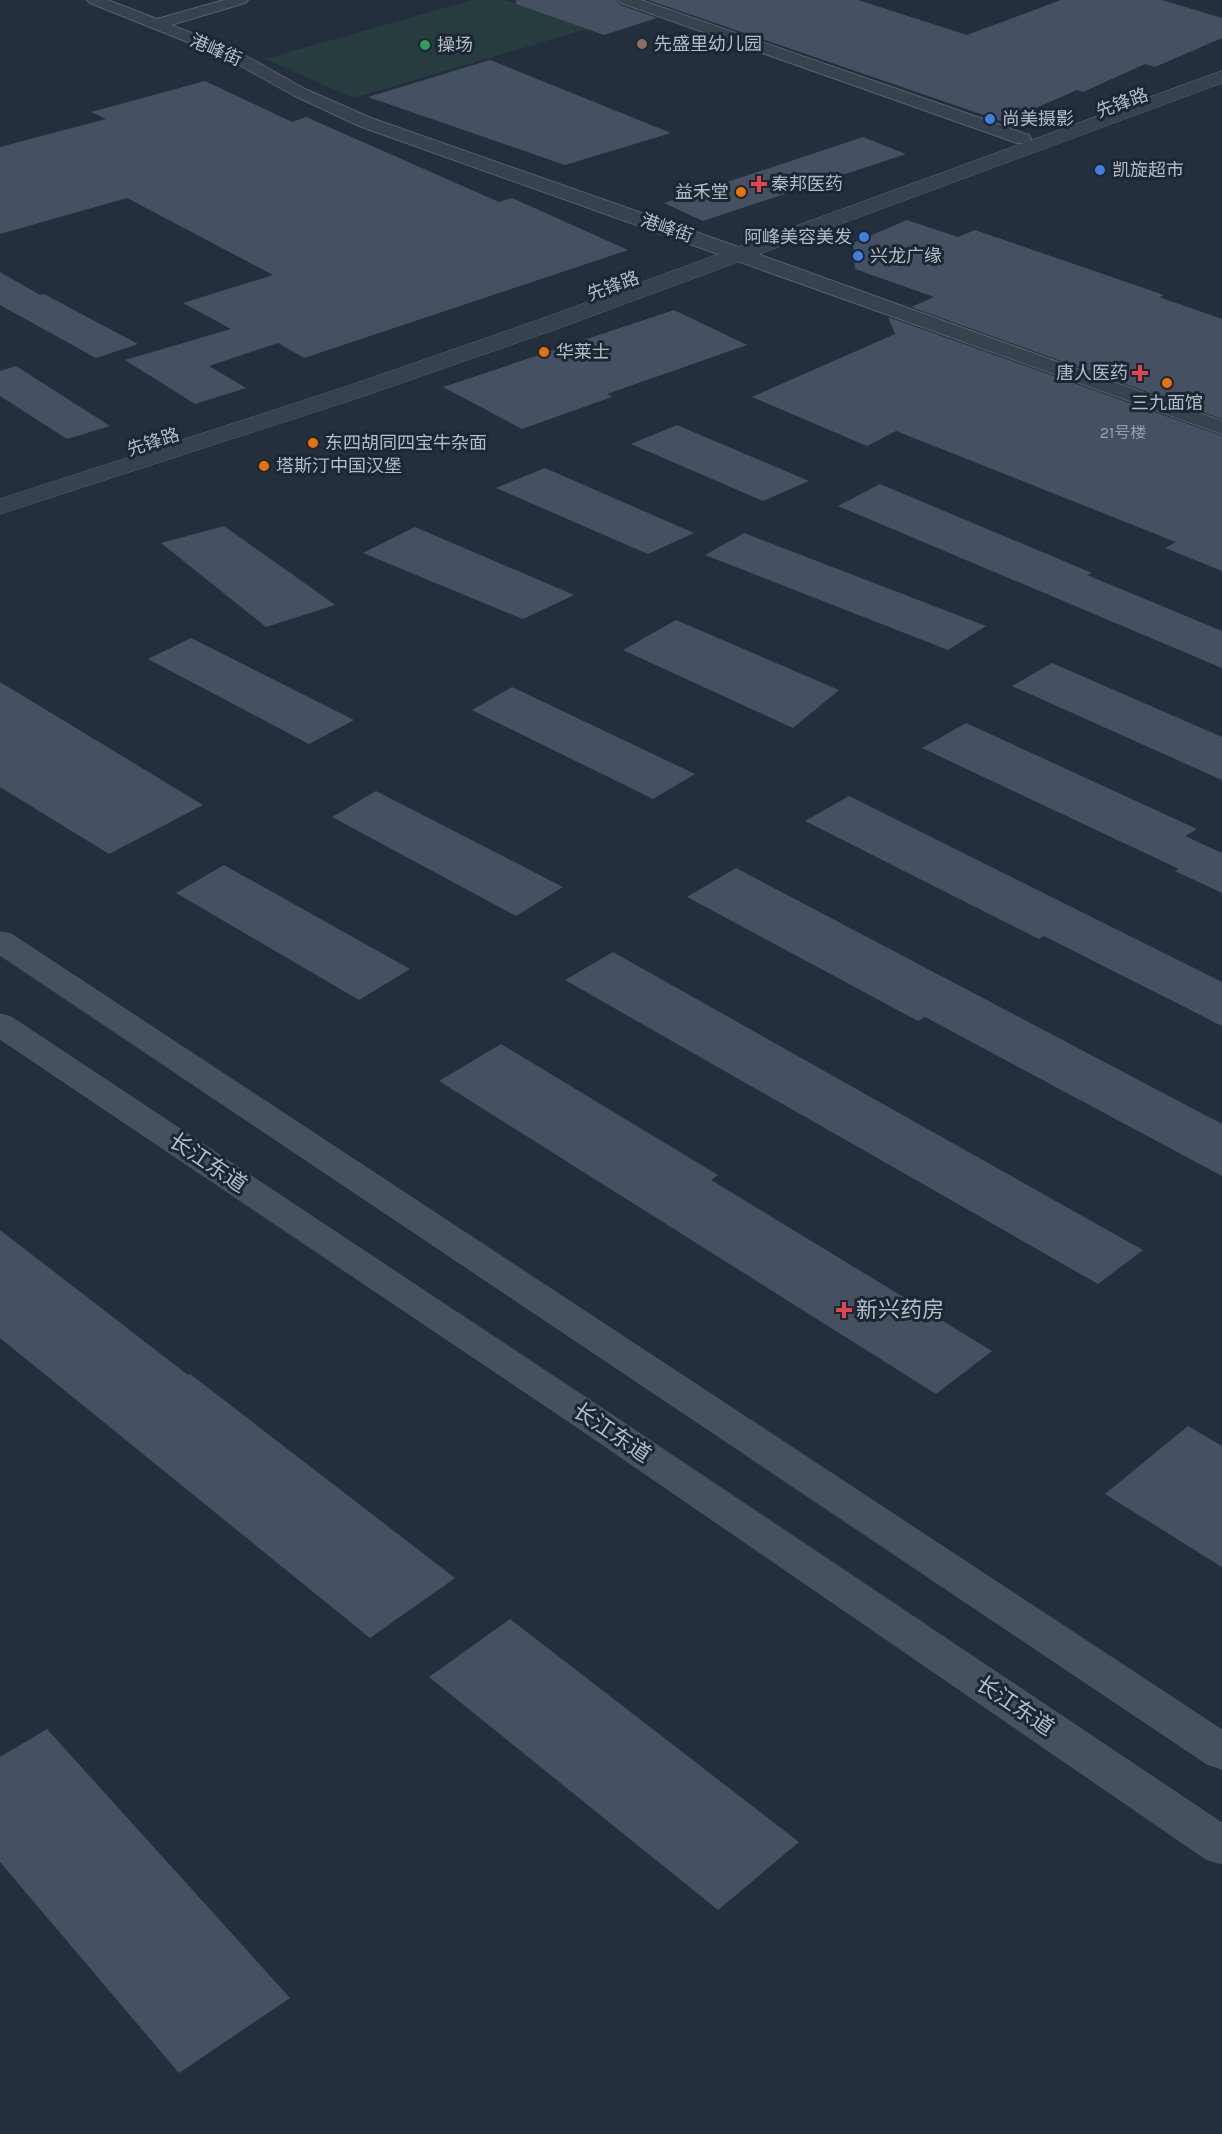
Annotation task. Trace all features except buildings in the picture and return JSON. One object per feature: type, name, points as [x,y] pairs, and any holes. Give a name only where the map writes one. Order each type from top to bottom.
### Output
[{"type":"main road","points":[[0,941],[1222,1752]]},
{"type":"main road","name":"长江东道","points":[[0,1024],[580,1411],[1222,1846]]},
{"type":"street","name":"港峰街","points":[[95,0],[231,54],[299,92],[365,122],[731,250],[1222,428]]},
{"type":"street","points":[[154,25],[240,0]]},
{"type":"street","points":[[626,0],[1023,139]]},
{"type":"street","name":"先锋路","points":[[0,491],[396,363],[731,250],[1023,139],[1222,67]]},
{"type":"street","points":[[0,507],[353,392],[731,250],[1222,76]]},
{"type":"green space","name":"操场","points":[[472,0],[505,0],[587,29],[354,98],[265,59]]},
{"type":"place","name":"先盛里幼儿园","points":[[642,44]]},
{"type":"place","name":"操场","points":[[425,45]]},
{"type":"place","name":"尚美摄影","points":[[990,119]]},
{"type":"place","name":"凯旋超市","points":[[1100,170]]},
{"type":"place","name":"秦邦医药","points":[[759,184]]},
{"type":"place","name":"益禾堂","points":[[741,192]]},
{"type":"place","name":"阿峰美容美发","points":[[864,237]]},
{"type":"place","name":"兴龙广缘","points":[[858,256]]},
{"type":"place","name":"华莱士","points":[[544,352]]},
{"type":"place","name":"唐人医药","points":[[1140,373]]},
{"type":"place","name":"三九面馆","points":[[1167,383]]},
{"type":"place","name":"东四胡同四宝牛杂面","points":[[313,443]]},
{"type":"place","name":"塔斯汀中国汉堡","points":[[264,466]]},
{"type":"place","name":"新兴药房","points":[[844,1310]]}]
